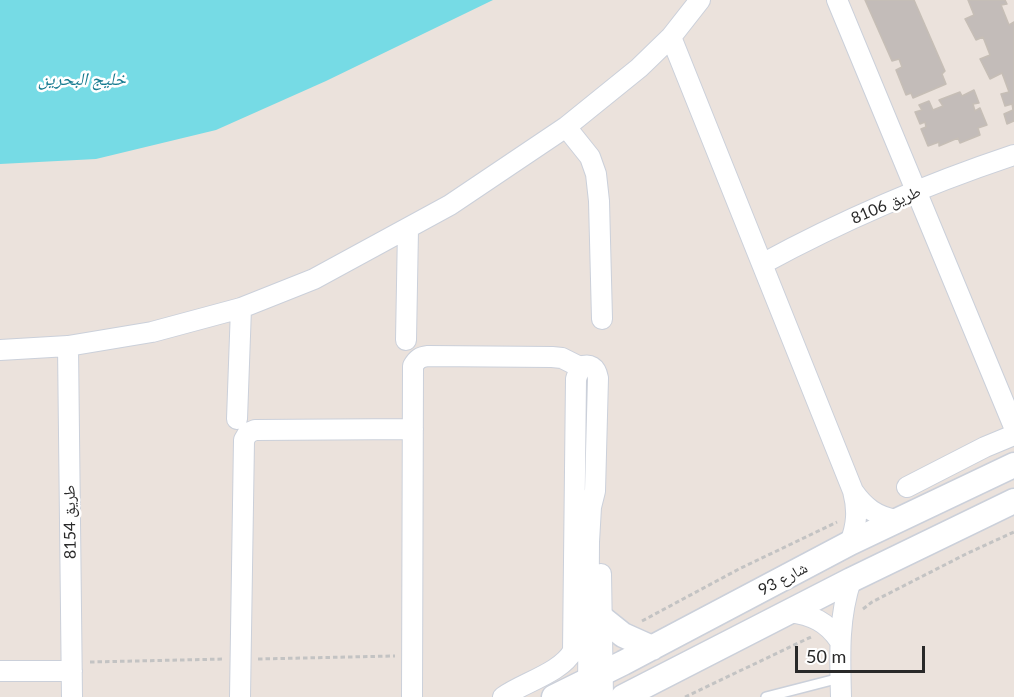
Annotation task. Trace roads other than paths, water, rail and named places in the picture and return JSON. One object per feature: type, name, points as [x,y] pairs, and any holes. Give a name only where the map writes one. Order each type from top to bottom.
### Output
[{"type":"street","points":[[0,350],[68,346],[152,332],[241,308],[314,279],[408,229],[499,174],[566,127],[639,68],[672,37],[700,0]]},
{"type":"street","points":[[837,0],[1014,427]]},
{"type":"street","points":[[672,37],[853,491],[857,512],[850,543]]},
{"type":"street","points":[[566,127],[590,156],[596,174],[599,201],[602,319]]},
{"type":"street","name":"طريق 8106","points":[[762,264],[828,230],[916,191],[1014,155]]},
{"type":"street","points":[[406,340],[408,229]]},
{"type":"street","points":[[237,419],[241,308]]},
{"type":"street","name":"طريق 8154","points":[[68,346],[72,697]]},
{"type":"street","points":[[412,697],[413,366],[416,360],[422,356],[552,357],[562,358],[580,367]]},
{"type":"street","points":[[503,697],[563,663],[573,651],[576,379],[580,367],[586,364],[593,366],[598,378],[595,491],[590,531],[596,687]]},
{"type":"street","points":[[240,697],[244,440],[248,433],[255,430],[413,429]]},
{"type":"street","points":[[908,487],[985,447],[1014,435]]},
{"type":"street","name":"شارع 93","points":[[554,697],[596,687],[652,648],[850,543],[1014,465]]},
{"type":"street","points":[[595,491],[603,619],[596,687]]},
{"type":"street","points":[[853,491],[867,508],[876,514],[896,520]]},
{"type":"street","name":"شارع 93","points":[[623,697],[851,580],[1014,501]]},
{"type":"street","points":[[841,688],[842,612],[851,580]]},
{"type":"street","points":[[790,612],[806,614],[821,621],[834,631],[840,640]]},
{"type":"street","points":[[603,619],[623,635],[652,648]]},
{"type":"street","points":[[0,671],[72,671]]},
{"type":"lane","points":[[766,697],[841,688]]},
{"type":"water","name":"خليج البحرين","points":[[0,0],[493,0],[326,81],[216,130],[96,159],[0,164]]}]
